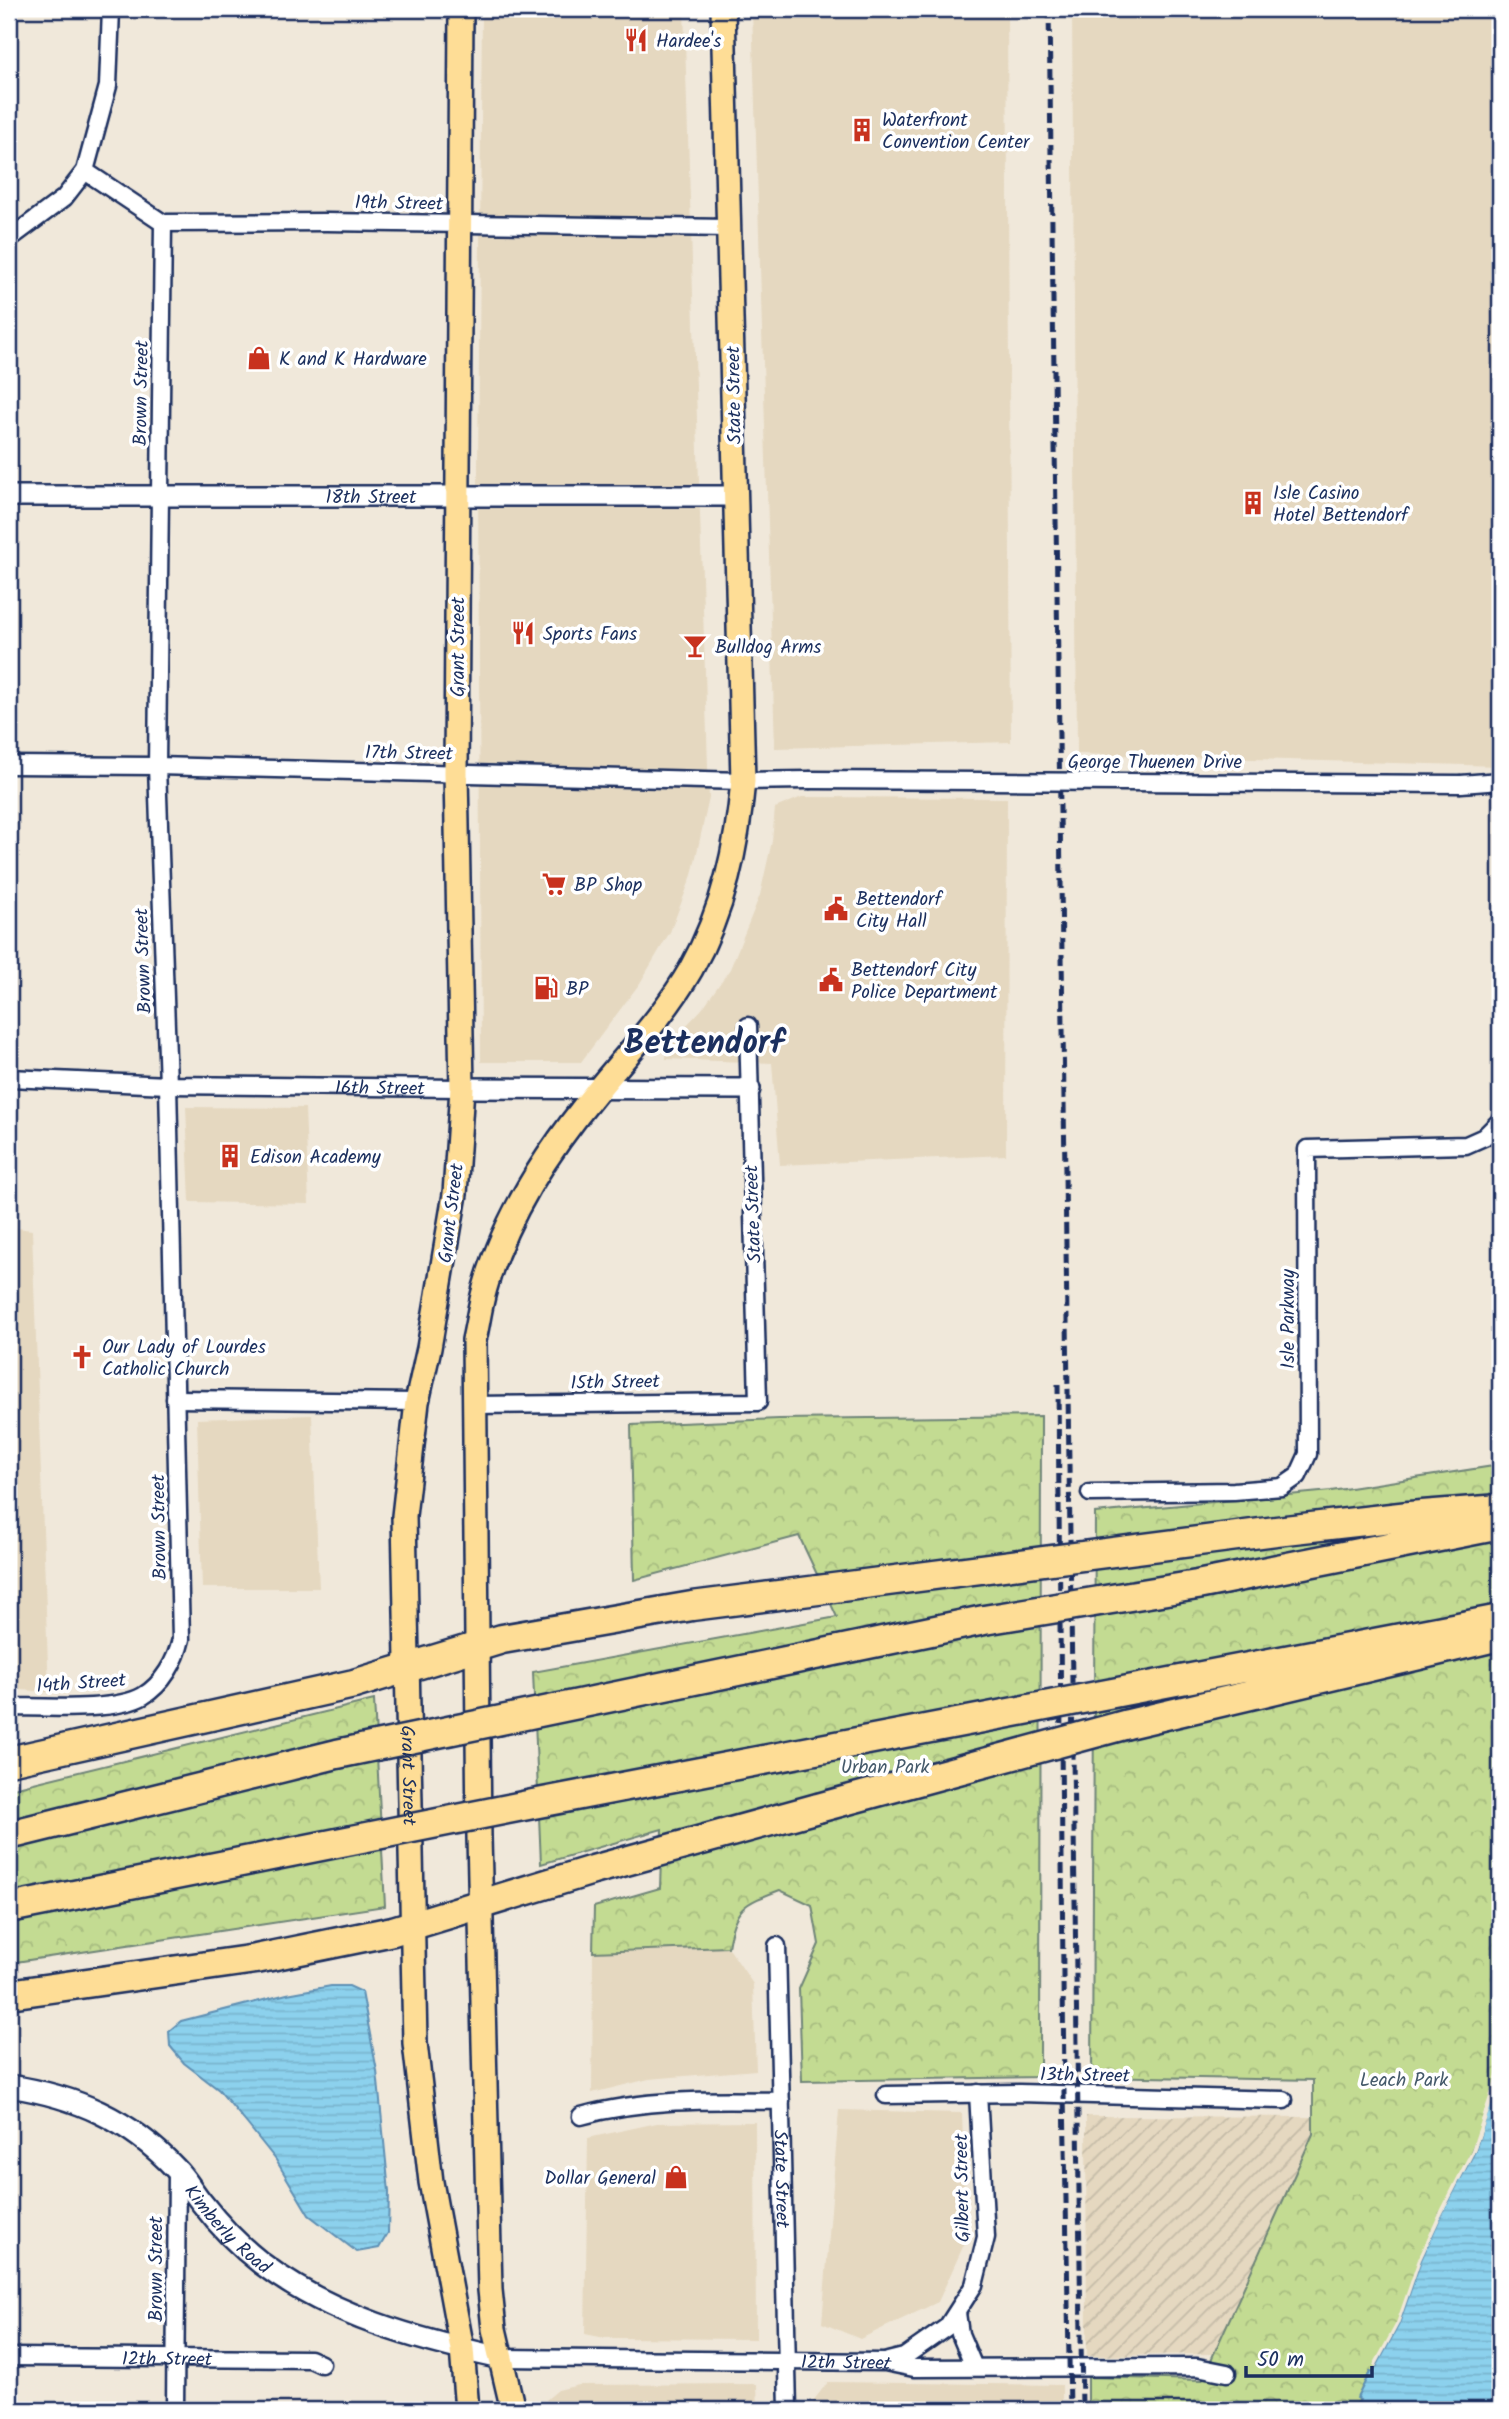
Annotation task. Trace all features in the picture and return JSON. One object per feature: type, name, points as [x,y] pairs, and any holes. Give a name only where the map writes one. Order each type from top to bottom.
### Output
[{"type":"highway","points":[[9,1761],[290,1700],[407,1670],[478,1645],[551,1629],[692,1605],[1276,1531],[1500,1509]]},
{"type":"highway","points":[[9,1835],[337,1754],[984,1620],[1197,1585],[1500,1525]]},
{"type":"highway","points":[[9,1909],[533,1804],[1500,1619]]},
{"type":"highway","points":[[9,1994],[256,1959],[413,1925],[593,1870],[1128,1724],[1500,1636]]},
{"type":"main road","name":"Grant Street","points":[[461,9],[456,774],[463,1088],[455,1194],[429,1349],[416,1402],[404,1516],[415,2043],[431,2182],[462,2349],[467,2410]]},
{"type":"main road","name":"State Street","points":[[473,1405],[474,1340],[485,1287],[527,1189],[576,1117],[671,1001],[691,970],[722,901],[738,833],[743,781],[723,9]]},
{"type":"main road","points":[[473,1405],[490,2290],[494,2329],[513,2410]]},
{"type":"main road","name":"Kimberly Road","points":[[9,2086],[51,2093],[109,2117],[145,2140],[177,2170],[226,2232],[259,2262],[292,2286],[335,2309],[462,2349]]},
{"type":"main road","name":"12th Street","points":[[462,2349],[501,2358]]},
{"type":"street","points":[[9,239],[64,198],[85,171],[108,86],[111,9]]},
{"type":"street","points":[[85,171],[163,223]]},
{"type":"street","name":"19th Street","points":[[163,223],[326,222],[729,228]]},
{"type":"street","name":"Brown Street","points":[[153,1688],[172,1665],[181,1639],[168,1085],[157,766],[163,223]]},
{"type":"street","name":"18th Street","points":[[9,496],[735,496]]},
{"type":"street","name":"17th Street","points":[[9,765],[157,766],[743,781],[809,780]]},
{"type":"street","name":"George Thuenen Drive","points":[[809,780],[1461,784],[1500,781]]},
{"type":"street","name":"State Street","points":[[748,1026],[758,1402]]},
{"type":"street","name":"16th Street","points":[[9,1078],[168,1085],[750,1089]]},
{"type":"street","name":"Isle Parkway","points":[[1090,1493],[1234,1491],[1282,1487],[1298,1476],[1308,1454],[1307,1149],[1466,1145],[1484,1137],[1500,1121]]},
{"type":"street","points":[[175,1399],[416,1402]]},
{"type":"street","name":"15th Street","points":[[473,1405],[758,1402]]},
{"type":"street","name":"14th Street","points":[[9,1707],[123,1703],[143,1696],[153,1688]]},
{"type":"street","name":"State Street","points":[[777,1946],[788,2410]]},
{"type":"street","name":"13th Street","points":[[886,2095],[978,2093],[1284,2100]]},
{"type":"street","name":"Gilbert Street","points":[[885,2362],[904,2357],[947,2327],[974,2286],[986,2237],[978,2093]]},
{"type":"street","points":[[581,2116],[615,2107],[655,2102],[781,2101]]},
{"type":"street","name":"Brown Street","points":[[175,2410],[177,2170]]},
{"type":"street","points":[[957,2313],[960,2334],[974,2367]]},
{"type":"street","name":"12th Street","points":[[9,2357],[310,2359],[321,2364]]},
{"type":"street","name":"12th Street","points":[[501,2358],[885,2362],[914,2368],[1197,2367],[1227,2374]]},
{"type":"shaded area","points":[[482,9],[684,9],[709,798],[692,875],[670,932],[640,983],[581,1062],[481,1062],[478,468]]},
{"type":"shaded area","points":[[752,9],[1007,9],[1011,742],[775,748]]},
{"type":"shaded area","points":[[1072,9],[1500,9],[1500,766],[1077,754]]},
{"type":"shaded area","points":[[802,797],[1007,798],[1006,1155],[780,1165],[772,1063],[666,1059],[667,1046],[702,1009],[730,969],[760,895],[772,841],[775,808]]},
{"type":"shaded area","points":[[186,1107],[305,1108],[309,1204],[190,1202]]},
{"type":"shaded area","points":[[9,1186],[15,1186],[17,1228],[32,1230],[49,1692],[9,1689]]},
{"type":"shaded area","points":[[312,1415],[319,1588],[202,1588],[197,1419]]},
{"type":"shaded area","points":[[728,1947],[753,1984],[756,2070],[649,2079],[592,2093],[593,1952]]},
{"type":"shaded area","points":[[839,2110],[962,2113],[966,2240],[938,2302],[860,2339],[822,2323]]},
{"type":"shaded area","points":[[1086,2116],[1313,2117],[1313,2134],[1213,2354],[1087,2356]]},
{"type":"shaded area","points":[[755,2122],[756,2339],[605,2338],[585,2334],[588,2138],[657,2123]]},
{"type":"shaded area","points":[[828,2382],[1062,2385],[1062,2410],[813,2410],[813,2401]]},
{"type":"shaded area","points":[[757,2384],[758,2410],[550,2410],[546,2400],[558,2390],[579,2385]]},
{"type":"green space","name":"Urban Park","points":[[1041,1416],[1040,2077],[802,2081],[799,1989],[819,1944],[812,1905],[780,1890],[757,1899],[738,1915],[728,1947],[593,1952],[594,1907],[660,1888],[662,1829],[541,1864],[533,1672],[837,1617],[799,1536],[634,1580],[631,1425],[779,1419]]},
{"type":"green space","name":"Leach Park","points":[[1500,1465],[1500,2074],[1496,2092],[1399,2324],[1373,2373],[1370,2372],[1353,2410],[1088,2410],[1088,2377],[1202,2380],[1313,2134],[1313,2080],[1092,2076],[1095,1513],[1331,1491]]},
{"type":"green space","points":[[374,1700],[385,1906],[9,1963],[9,1789]]},
{"type":"water","points":[[331,1986],[349,1986],[362,1992],[377,2071],[389,2192],[388,2233],[379,2248],[357,2252],[309,2215],[276,2160],[248,2125],[219,2090],[184,2063],[170,2046],[169,2031],[181,2021],[287,1994]]},
{"type":"water","points":[[1500,2074],[1500,2410],[1353,2410],[1360,2400],[1357,2398],[1370,2372],[1373,2373],[1399,2324],[1421,2260],[1475,2151]]},
{"type":"pier","points":[[1500,2071],[1496,2092],[1475,2151],[1421,2260],[1399,2324],[1376,2367],[1373,2365],[1396,2323],[1418,2259],[1471,2150],[1497,2073]]},
{"type":"railway","points":[[1049,9],[1082,2410]]},
{"type":"railway","points":[[1058,1384],[1064,2094],[1070,2410]]},
{"type":"place","name":"Hardee's","points":[[636,40]]},
{"type":"place","name":"Waterfront Convention Center","points":[[862,130]]},
{"type":"place","name":"K and K Hardware","points":[[259,358]]},
{"type":"place","name":"Isle Casino Hotel Bettendorf","points":[[1253,503]]},
{"type":"place","name":"Sports Fans","points":[[523,633]]},
{"type":"place","name":"Bulldog Arms","points":[[695,646]]},
{"type":"place","name":"BP Shop","points":[[554,884]]},
{"type":"place","name":"Bettendorf City Hall","points":[[836,909]]},
{"type":"place","name":"Bettendorf City Police Department","points":[[831,980]]},
{"type":"place","name":"BP","points":[[546,988]]},
{"type":"place","name":"Edison Academy","points":[[230,1156]]},
{"type":"place","name":"Our Lady of Lourdes Catholic Church","points":[[82,1357]]},
{"type":"place","name":"Dollar General","points":[[676,2177]]},
{"type":"district","name":"Bettendorf","points":[[704,1041]]}]
